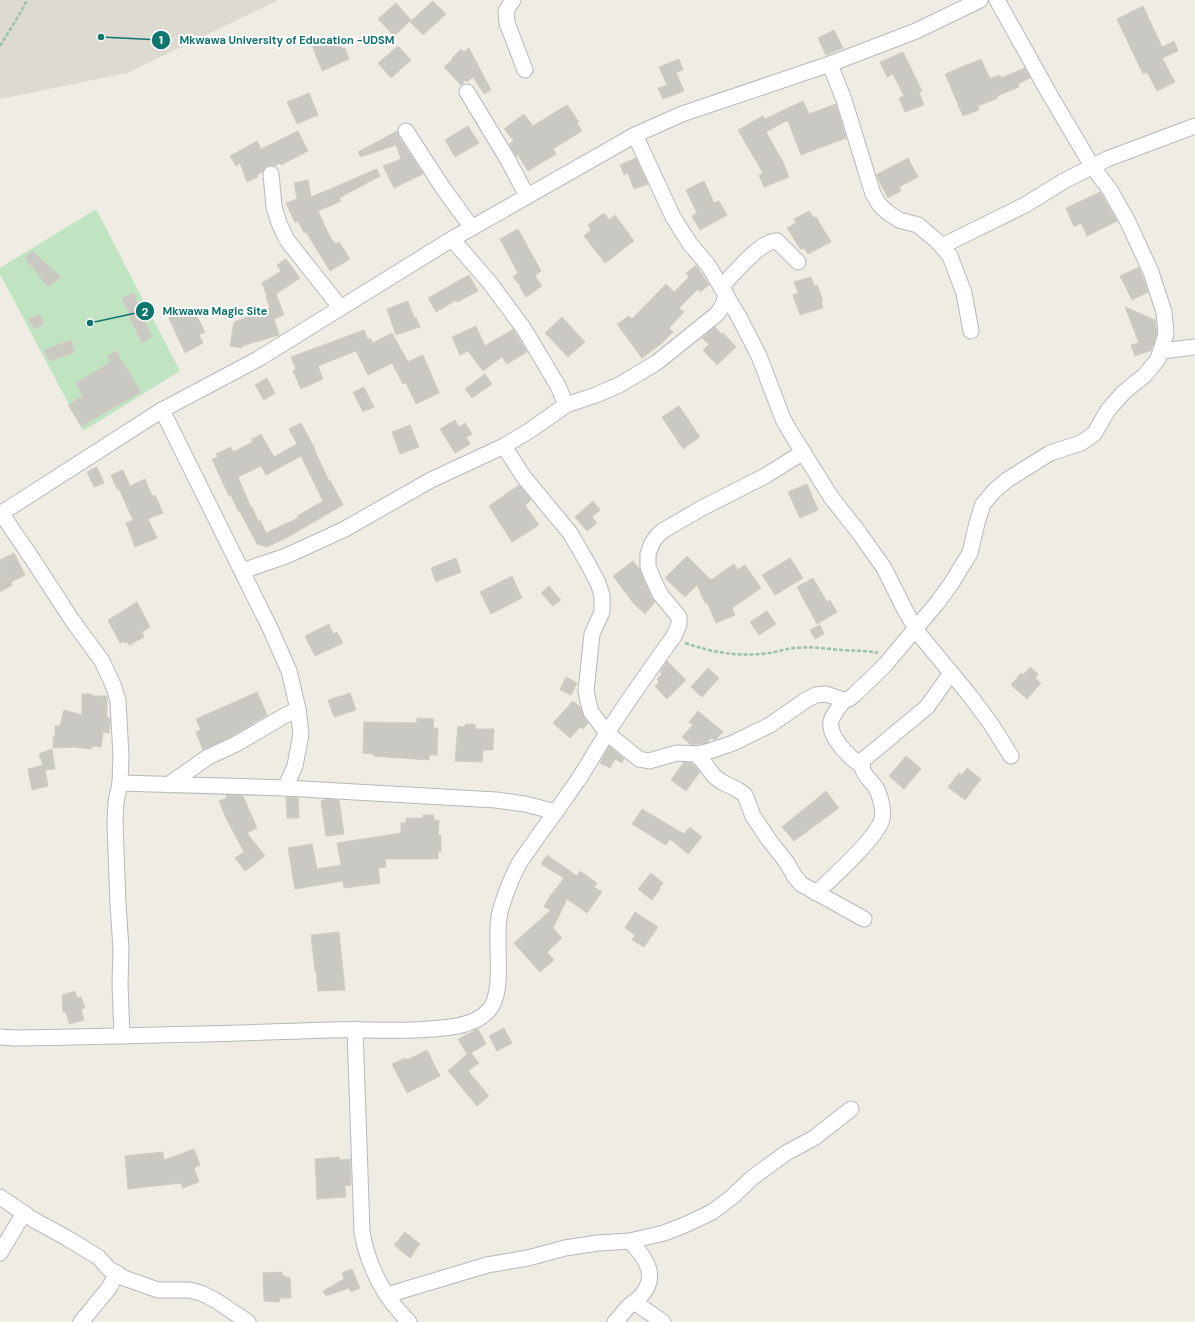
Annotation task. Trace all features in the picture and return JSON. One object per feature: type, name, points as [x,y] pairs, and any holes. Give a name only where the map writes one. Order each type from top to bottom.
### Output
[{"type":"street","points":[[513,0],[506,11],[507,23],[525,70]]},
{"type":"street","points":[[122,1036],[115,823],[116,802],[120,783],[121,756],[118,701],[112,681],[102,661],[72,620],[33,560],[0,514],[162,410],[258,358],[452,239],[635,135],[682,114],[830,64],[916,31],[980,0]]},
{"type":"street","points":[[862,766],[853,760],[846,752],[834,736],[831,728],[831,721],[844,700],[858,692],[892,656],[915,627],[937,603],[951,584],[970,553],[976,523],[983,504],[994,491],[1007,480],[1050,453],[1081,443],[1094,434],[1108,410],[1124,392],[1145,375],[1158,359],[1166,334],[1164,312],[1150,272],[1128,222],[1110,190],[1092,166],[1032,64],[997,0]]},
{"type":"street","points":[[830,64],[844,100],[873,194],[879,204],[900,220],[918,225],[942,246],[950,256],[964,293],[971,331]]},
{"type":"street","points":[[467,92],[508,160],[527,196]]},
{"type":"street","points":[[942,246],[1024,204],[1092,166],[1195,126]]},
{"type":"street","points":[[406,131],[437,179],[472,228]]},
{"type":"street","points":[[635,135],[674,217],[690,244],[708,265],[724,291],[759,356],[791,433],[831,497],[884,568],[905,610],[925,642],[991,724],[1011,756]]},
{"type":"street","points":[[271,174],[274,207],[279,223],[287,240],[340,307]]},
{"type":"street","points":[[452,239],[490,283],[524,329],[558,386],[566,405]]},
{"type":"street","points":[[242,571],[271,562],[304,549],[343,530],[431,480],[504,446],[532,429],[566,405],[608,390],[656,363],[717,314],[723,304],[724,291],[752,256],[770,242],[777,241],[798,262]]},
{"type":"street","points":[[1161,351],[1195,347]]},
{"type":"street","points":[[162,410],[270,628],[289,671],[302,734],[295,766],[285,788]]},
{"type":"street","points":[[504,446],[522,476],[570,533],[598,583],[602,595],[602,612],[592,634],[586,691],[591,712],[607,733],[617,742],[643,761],[650,761],[677,753],[697,754],[733,743],[754,734],[816,695],[826,694],[844,700]]},
{"type":"street","points":[[0,1037],[122,1036],[435,1029],[459,1026],[478,1019],[493,1005],[497,994],[497,925],[502,904],[520,862],[584,771],[607,733],[674,636],[679,624],[679,617],[660,594],[648,567],[648,554],[652,543],[664,530],[702,508],[765,476],[798,456],[803,451]]},
{"type":"street","points":[[816,893],[866,844],[879,827],[882,819],[881,804],[877,790],[864,773],[862,766],[863,760],[927,707],[951,673]]},
{"type":"street","points":[[168,785],[208,757],[236,744],[298,709]]},
{"type":"street","points":[[697,754],[715,777],[742,792],[753,816],[801,884],[864,919]]},
{"type":"street","points":[[120,783],[285,788],[496,800],[526,804],[556,812]]},
{"type":"street","points":[[355,1030],[362,1232],[367,1257],[387,1295],[398,1311],[409,1322]]},
{"type":"street","points":[[387,1295],[487,1265],[528,1258],[565,1248],[630,1241],[664,1233],[687,1224],[712,1212],[732,1197],[752,1178],[786,1153],[814,1138],[851,1108]]},
{"type":"street","points":[[0,1197],[98,1257],[109,1269],[131,1281],[158,1290],[189,1290],[201,1293],[215,1300],[248,1322]]},
{"type":"street","points":[[0,1253],[24,1213]]},
{"type":"street","points":[[615,1322],[640,1297],[648,1286],[650,1274],[646,1260],[630,1241]]},
{"type":"street","points":[[81,1322],[109,1288],[117,1273]]},
{"type":"street","points":[[634,1302],[663,1322]]},
{"type":"path","points":[[0,46],[27,0]]},
{"type":"path","points":[[674,636],[683,642],[707,651],[724,654],[756,655],[794,648],[820,647],[843,650],[863,650],[892,656]]},
{"type":"shaded area","points":[[0,0],[277,0],[127,73],[0,99]]},
{"type":"green space","points":[[96,209],[180,371],[83,431],[0,274],[0,268]]},
{"type":"building","points":[[433,1],[446,14],[423,35],[410,22]]},
{"type":"building","points":[[396,3],[411,20],[394,36],[378,19]]},
{"type":"building","points":[[1143,6],[1162,47],[1174,41],[1178,51],[1162,58],[1175,82],[1157,91],[1147,72],[1143,74],[1117,19]]},
{"type":"building","points":[[834,30],[843,48],[826,55],[818,38]]},
{"type":"building","points":[[336,35],[342,49],[345,48],[349,59],[322,71],[312,45]]},
{"type":"building","points":[[398,46],[411,60],[391,78],[378,63]]},
{"type":"building","points":[[469,48],[491,90],[484,94],[473,77],[467,82],[466,80],[461,85],[444,67],[461,49],[464,52]]},
{"type":"building","points":[[903,52],[922,91],[919,92],[924,105],[905,112],[899,98],[904,96],[893,74],[887,77],[880,62]]},
{"type":"building","points":[[679,59],[683,70],[676,72],[684,91],[663,99],[658,88],[667,85],[659,67]]},
{"type":"building","points":[[981,59],[990,79],[1000,75],[1001,78],[1025,68],[1030,78],[1018,84],[1019,87],[978,106],[979,110],[963,116],[945,74]]},
{"type":"building","points":[[309,93],[318,115],[297,124],[287,102]]},
{"type":"building","points":[[803,101],[809,114],[836,104],[846,138],[801,155],[788,121],[766,132],[783,162],[789,177],[764,187],[759,175],[763,173],[738,130],[763,116],[765,119]]},
{"type":"building","points":[[567,105],[579,122],[577,123],[582,131],[553,149],[556,154],[528,171],[509,144],[514,141],[504,129],[524,114],[533,126]]},
{"type":"building","points":[[468,126],[479,143],[455,157],[445,140]]},
{"type":"building","points":[[298,131],[308,151],[281,165],[280,163],[275,166],[266,166],[262,172],[257,175],[258,177],[247,182],[240,163],[236,166],[230,156],[257,141],[261,149]]},
{"type":"building","points":[[397,131],[398,136],[423,174],[394,188],[383,166],[401,159],[396,145],[361,157],[358,152]]},
{"type":"building","points":[[636,158],[648,184],[634,189],[628,173],[624,175],[620,165]]},
{"type":"building","points":[[908,158],[918,177],[899,187],[901,191],[888,198],[876,175]]},
{"type":"building","points":[[377,169],[380,176],[339,198],[341,201],[318,211],[330,237],[336,244],[339,242],[350,259],[330,271],[306,232],[304,233],[298,221],[295,223],[286,203],[297,199],[294,183],[308,180],[311,197]]},
{"type":"building","points":[[704,181],[714,203],[719,201],[727,215],[700,230],[692,216],[697,213],[686,190]]},
{"type":"building","points":[[1100,192],[1117,221],[1087,236],[1081,223],[1074,227],[1066,208]]},
{"type":"building","points":[[809,211],[814,218],[816,217],[831,242],[808,254],[804,248],[801,250],[787,228],[796,223],[794,219]]},
{"type":"building","points":[[604,213],[609,220],[615,215],[634,241],[605,263],[584,236],[591,230],[588,225]]},
{"type":"building","points":[[518,229],[541,271],[535,276],[542,286],[526,297],[520,287],[521,286],[513,277],[518,273],[500,239]]},
{"type":"building","points":[[32,251],[61,277],[48,287],[25,258]]},
{"type":"building","points":[[286,259],[300,278],[276,294],[284,315],[274,319],[279,335],[242,346],[242,348],[230,346],[234,322],[270,308],[262,283],[281,271],[277,265]]},
{"type":"building","points":[[696,265],[709,285],[700,292],[698,289],[679,308],[684,312],[669,328],[673,332],[662,343],[642,358],[617,324],[629,316],[632,319],[666,284],[674,292],[689,277],[686,273]]},
{"type":"building","points":[[1139,267],[1148,292],[1132,300],[1120,276]]},
{"type":"building","points":[[469,275],[478,291],[457,302],[456,300],[436,312],[428,298]]},
{"type":"building","points":[[811,277],[814,286],[817,285],[823,300],[821,301],[823,308],[800,315],[793,295],[798,293],[794,282]]},
{"type":"building","points":[[133,293],[152,337],[142,343],[122,298]]},
{"type":"building","points":[[408,301],[414,318],[416,317],[420,327],[396,335],[387,309]]},
{"type":"building","points":[[192,307],[205,332],[199,335],[203,343],[185,353],[169,318]]},
{"type":"building","points":[[1125,307],[1155,320],[1157,333],[1153,346],[1151,347],[1152,350],[1135,356],[1131,345],[1139,343]]},
{"type":"building","points":[[40,314],[44,324],[34,329],[29,319]]},
{"type":"building","points":[[562,317],[585,342],[568,357],[545,333]]},
{"type":"building","points":[[476,326],[485,346],[513,329],[527,352],[507,364],[502,357],[483,371],[468,351],[460,355],[452,337]]},
{"type":"building","points":[[715,327],[736,347],[717,365],[703,350],[709,344],[702,338]]},
{"type":"building","points":[[364,330],[368,340],[370,338],[373,343],[392,333],[408,362],[423,355],[439,393],[416,404],[406,383],[403,384],[392,363],[368,375],[356,351],[318,366],[323,379],[301,389],[293,371],[296,369],[291,357]]},
{"type":"building","points":[[71,340],[75,352],[49,360],[44,350]]},
{"type":"building","points":[[116,351],[141,392],[81,426],[68,405],[83,396],[76,383],[111,362],[107,356]]},
{"type":"building","points":[[485,374],[492,384],[472,398],[465,389]]},
{"type":"building","points":[[267,378],[275,393],[264,400],[255,385]]},
{"type":"building","points":[[364,387],[374,407],[363,412],[353,392]]},
{"type":"building","points":[[679,406],[700,437],[683,449],[662,417]]},
{"type":"building","points":[[455,420],[459,427],[465,423],[472,434],[466,437],[470,444],[455,453],[440,429]]},
{"type":"building","points":[[301,423],[315,449],[329,481],[330,480],[343,505],[288,537],[267,547],[257,544],[239,510],[238,511],[231,495],[229,496],[212,459],[218,457],[216,454],[231,447],[233,452],[253,442],[251,440],[261,434],[274,457],[297,444],[289,429]],"holes":[[[301,456],[323,501],[297,516],[298,518],[266,533],[260,520],[258,521],[252,507],[251,508],[238,477],[261,466],[266,475]]]},
{"type":"building","points":[[410,425],[419,447],[400,454],[392,432]]},
{"type":"building","points":[[97,467],[104,483],[94,487],[87,472]]},
{"type":"building","points":[[123,470],[130,486],[145,479],[152,496],[155,495],[163,513],[148,519],[157,538],[135,547],[126,523],[133,520],[111,475]]},
{"type":"building","points":[[807,484],[818,510],[800,518],[788,492]]},
{"type":"building","points":[[519,485],[531,500],[525,505],[539,525],[512,542],[489,506]]},
{"type":"building","points":[[593,501],[600,510],[592,517],[597,523],[587,531],[575,517]]},
{"type":"building","points":[[14,553],[25,575],[11,582],[12,585],[0,592],[0,560]]},
{"type":"building","points":[[687,556],[711,580],[734,564],[738,570],[745,565],[761,588],[732,608],[735,615],[716,623],[707,602],[705,603],[697,585],[685,597],[665,578]]},
{"type":"building","points":[[456,558],[461,572],[436,582],[431,568]]},
{"type":"building","points":[[790,558],[803,578],[775,595],[762,575]]},
{"type":"building","points":[[633,561],[640,570],[655,602],[645,614],[634,604],[613,576]]},
{"type":"building","points":[[512,576],[522,598],[491,614],[480,592]]},
{"type":"building","points":[[813,578],[827,602],[830,600],[837,612],[817,624],[797,587]]},
{"type":"building","points":[[549,586],[561,600],[553,606],[541,593]]},
{"type":"building","points":[[137,602],[150,627],[142,632],[144,637],[129,645],[128,642],[125,643],[124,641],[120,643],[108,620]]},
{"type":"building","points":[[767,611],[776,624],[759,635],[750,622]]},
{"type":"building","points":[[329,624],[333,634],[337,632],[343,643],[315,656],[305,636]]},
{"type":"building","points":[[820,625],[824,634],[815,639],[810,630]]},
{"type":"building","points":[[667,661],[686,680],[667,699],[655,686],[659,682],[657,679],[662,674],[660,672]]},
{"type":"building","points":[[1030,667],[1038,674],[1035,678],[1041,683],[1027,699],[1011,685],[1021,673],[1023,675]]},
{"type":"building","points":[[708,668],[719,678],[702,697],[691,687]]},
{"type":"building","points":[[566,677],[577,683],[571,695],[560,690]]},
{"type":"building","points":[[257,692],[267,715],[232,736],[203,750],[196,732],[201,730],[196,719]]},
{"type":"building","points":[[350,693],[356,710],[334,717],[328,700]]},
{"type":"building","points":[[82,694],[107,696],[107,718],[110,718],[109,733],[103,732],[101,747],[92,746],[92,749],[74,747],[53,748],[55,726],[60,726],[64,710],[82,715]]},
{"type":"building","points":[[573,701],[581,708],[588,723],[583,729],[580,727],[570,738],[553,723]]},
{"type":"building","points":[[698,711],[723,732],[714,740],[711,738],[707,743],[691,745],[682,737],[693,725],[689,722]]},
{"type":"building","points":[[417,718],[434,719],[433,728],[438,728],[437,755],[429,755],[429,760],[373,756],[373,754],[363,753],[364,722],[417,723]]},
{"type":"building","points":[[465,724],[475,724],[475,729],[494,729],[493,750],[483,750],[482,762],[455,761],[458,726],[465,727]]},
{"type":"building","points":[[609,746],[624,759],[622,763],[615,759],[610,768],[600,763]]},
{"type":"building","points":[[52,749],[55,769],[45,770],[48,786],[32,790],[28,769],[43,765],[39,754]]},
{"type":"building","points":[[906,756],[921,769],[904,789],[889,776]]},
{"type":"building","points":[[684,762],[692,763],[700,772],[686,791],[671,780]]},
{"type":"building","points":[[967,768],[981,779],[965,800],[948,787],[959,773],[962,775]]},
{"type":"building","points":[[826,791],[839,808],[794,841],[782,827]]},
{"type":"building","points":[[226,795],[243,796],[257,828],[247,833],[265,856],[245,871],[235,858],[244,852],[219,801],[227,798]]},
{"type":"building","points":[[286,797],[298,798],[299,818],[287,818]]},
{"type":"building","points":[[328,799],[339,800],[344,834],[326,836],[321,801]]},
{"type":"building","points":[[642,809],[684,834],[690,827],[702,837],[688,854],[670,839],[666,845],[632,824]]},
{"type":"building","points":[[423,815],[434,815],[434,820],[439,820],[438,835],[441,835],[441,852],[438,852],[438,859],[385,859],[386,867],[378,868],[380,883],[344,888],[343,881],[295,889],[288,848],[312,844],[317,869],[341,865],[337,843],[401,833],[401,823],[406,823],[406,818],[423,818]]},
{"type":"building","points":[[547,855],[577,876],[580,871],[597,883],[594,887],[602,892],[587,913],[567,899],[553,928],[562,938],[547,952],[554,960],[540,972],[514,943],[551,910],[544,907],[551,894],[564,878],[541,864]]},
{"type":"building","points":[[651,873],[663,883],[652,900],[638,889]]},
{"type":"building","points":[[635,912],[658,927],[644,947],[632,940],[635,935],[625,928]]},
{"type":"building","points":[[339,932],[345,990],[318,991],[311,935]]},
{"type":"building","points":[[75,991],[77,998],[81,997],[85,1008],[81,1009],[84,1020],[69,1024],[66,1012],[63,1012],[62,995]]},
{"type":"building","points":[[504,1028],[512,1043],[497,1051],[489,1036]]},
{"type":"building","points":[[478,1029],[486,1044],[471,1053],[479,1063],[468,1071],[489,1096],[477,1106],[448,1071],[467,1054],[458,1039]]},
{"type":"building","points":[[427,1050],[440,1076],[407,1093],[392,1064],[406,1058],[407,1060]]},
{"type":"building","points":[[194,1149],[200,1165],[194,1168],[199,1182],[183,1188],[181,1183],[128,1189],[125,1156],[163,1152],[164,1160]]},
{"type":"building","points":[[339,1157],[339,1160],[350,1159],[351,1185],[345,1186],[346,1197],[317,1199],[315,1159]]},
{"type":"building","points":[[405,1232],[420,1244],[410,1258],[394,1245]]},
{"type":"building","points":[[352,1269],[360,1288],[351,1292],[349,1288],[326,1296],[323,1291],[344,1279],[342,1273]]},
{"type":"building","points":[[282,1272],[283,1276],[290,1278],[291,1298],[280,1298],[279,1302],[264,1301],[263,1273]]},
{"type":"place","name":"Mkwawa University of Education -UDSM","points":[[101,37]]},
{"type":"place","name":"Mkwawa Magic Site","points":[[90,323]]}]
